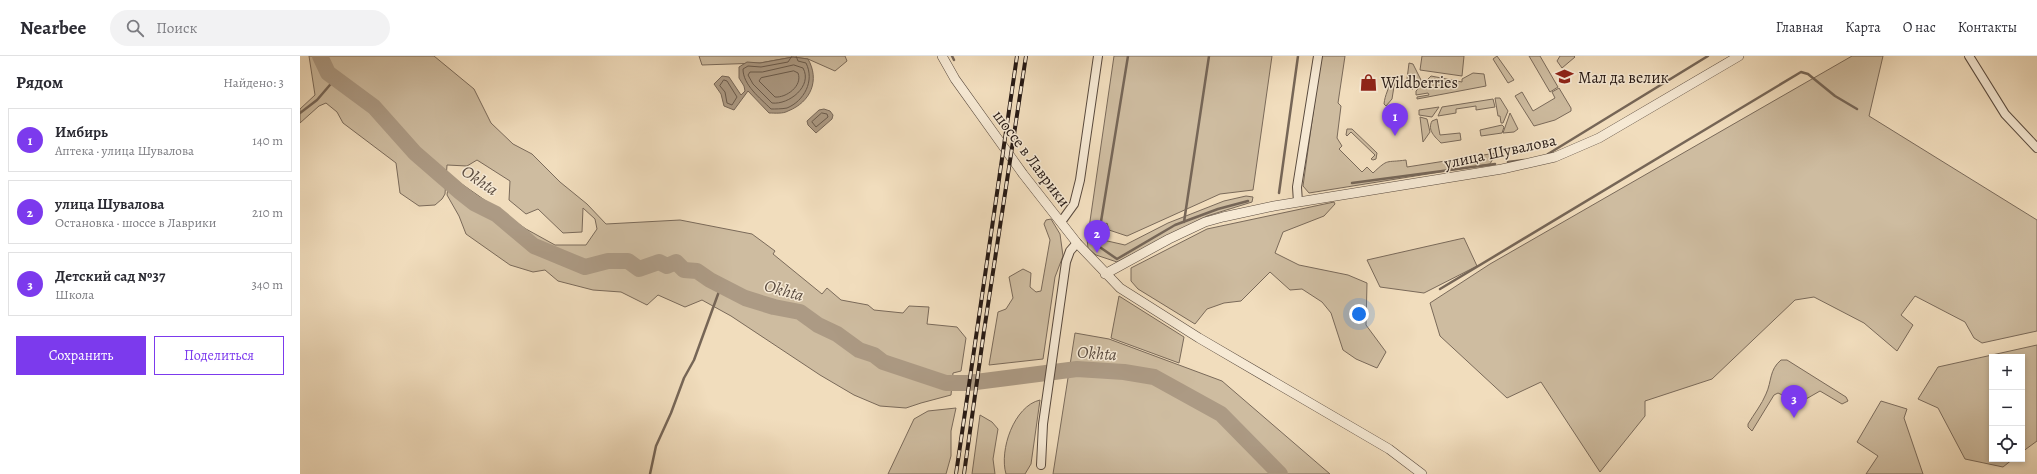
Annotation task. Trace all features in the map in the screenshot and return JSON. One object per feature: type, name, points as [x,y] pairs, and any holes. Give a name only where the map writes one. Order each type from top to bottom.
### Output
[{"type":"street","name":"шоссе в Лаврики","points":[[942,56],[955,79],[1023,174],[1077,243],[1120,288],[1192,334],[1388,449],[1422,474]]},
{"type":"street","points":[[1061,222],[1074,204],[1080,180],[1098,56]]},
{"type":"street","points":[[1298,202],[1297,187],[1318,56]]},
{"type":"street","name":"улица Шувалова","points":[[1105,274],[1205,222],[1269,207],[1502,169],[1556,157],[1599,138],[1739,56]]},
{"type":"street","points":[[1970,56],[2005,114],[2037,148]]},
{"type":"street","points":[[1041,464],[1043,424],[1066,262],[1070,251],[1077,243]]},
{"type":"shaded area","points":[[309,56],[434,56],[474,89],[491,123],[513,144],[532,154],[560,182],[587,204],[606,224],[680,220],[752,234],[775,251],[773,254],[822,294],[827,288],[841,300],[868,305],[874,310],[903,313],[909,306],[929,307],[927,324],[957,327],[966,338],[961,371],[953,373],[951,395],[906,408],[880,406],[854,395],[820,375],[731,316],[702,300],[685,307],[658,295],[647,305],[621,292],[593,290],[558,281],[545,270],[533,272],[510,265],[466,234],[459,216],[447,195],[449,179],[456,180],[526,229],[555,245],[586,245],[597,229],[595,219],[583,208],[582,232],[563,233],[538,209],[526,214],[509,200],[510,181],[477,160],[467,166],[447,165],[445,194],[442,199],[435,205],[419,206],[400,193],[396,163],[343,123],[337,112],[326,103],[319,106],[300,123],[300,109],[315,95]]},
{"type":"shaded area","points":[[699,56],[845,56],[847,61],[835,71],[808,59],[793,57],[760,63],[702,65]]},
{"type":"shaded area","points":[[1114,56],[1272,56],[1253,190],[1220,194],[1127,236],[1109,230],[1107,223],[1096,231],[1089,228]]},
{"type":"shaded area","points":[[1321,56],[1345,56],[1338,103],[1341,106],[1337,138],[1342,146],[1339,149],[1362,172],[1367,167],[1373,173],[1385,163],[1391,161],[1406,160],[1407,167],[1496,153],[1490,164],[1309,193],[1303,186]]},
{"type":"shaded area","points":[[1422,56],[1464,56],[1462,76],[1420,70]]},
{"type":"shaded area","points":[[1497,56],[1514,80],[1508,83],[1493,59]]},
{"type":"shaded area","points":[[1529,56],[1540,56],[1558,87],[1550,92]]},
{"type":"shaded area","points":[[1560,56],[1575,57],[1562,68],[1557,61]]},
{"type":"shaded area","points":[[1852,56],[1883,56],[1869,116],[2037,220],[2037,331],[1982,343],[1974,338],[1965,322],[1915,296],[1901,315],[1913,325],[1897,351],[1864,323],[1814,297],[1795,300],[1712,379],[1645,401],[1645,416],[1600,472],[1541,382],[1507,398],[1440,336],[1430,303],[1490,264]]},
{"type":"shaded area","points":[[1409,63],[1413,64],[1421,80],[1413,89],[1406,87]]},
{"type":"shaded area","points":[[1473,73],[1484,74],[1486,86],[1417,99],[1417,97],[1429,95],[1428,93],[1416,95],[1416,91],[1423,84],[1425,86],[1425,82],[1431,76],[1462,82],[1462,79]]},
{"type":"shaded area","points":[[1390,80],[1395,80],[1392,99],[1386,106],[1384,104]]},
{"type":"shaded area","points":[[1559,88],[1571,108],[1571,111],[1555,120],[1534,126],[1515,96],[1522,92],[1533,111],[1555,98],[1552,92]]},
{"type":"shaded area","points":[[1495,98],[1500,98],[1508,111],[1503,123],[1501,123],[1500,116],[1498,116]]},
{"type":"shaded area","points":[[1493,99],[1495,107],[1476,110],[1476,106],[1456,109],[1456,113],[1438,116],[1442,107]]},
{"type":"shaded area","points":[[1439,107],[1432,117],[1419,115],[1419,110]]},
{"type":"shaded area","points":[[1510,113],[1518,129],[1514,132],[1503,133]]},
{"type":"shaded area","points":[[1420,117],[1427,119],[1430,132],[1423,142]]},
{"type":"shaded area","points":[[1437,119],[1440,135],[1460,133],[1461,140],[1441,143],[1432,133],[1430,127],[1432,121]]},
{"type":"shaded area","points":[[1502,125],[1504,127],[1502,133],[1481,136],[1480,130]]},
{"type":"shaded area","points":[[1347,129],[1352,129],[1377,153],[1376,159],[1371,159],[1375,155],[1351,132],[1347,136],[1346,135]]},
{"type":"shaded area","points":[[1246,196],[1253,197],[1252,202],[1207,216],[1117,262],[1096,255],[1088,248],[1087,239],[1090,237],[1125,245],[1168,223],[1224,201]]},
{"type":"shaded area","points":[[1334,202],[1335,204],[1324,216],[1283,232],[1275,253],[1299,265],[1348,275],[1367,283],[1366,325],[1386,352],[1377,368],[1356,359],[1343,350],[1331,313],[1322,302],[1302,289],[1290,290],[1270,272],[1241,301],[1224,303],[1207,309],[1195,324],[1138,289],[1131,281],[1131,268],[1207,229]]},
{"type":"shaded area","points":[[1051,219],[1060,234],[1063,256],[1055,277],[1043,359],[989,365],[998,312],[1006,309],[1013,298],[1009,277],[1023,269],[1031,273],[1030,287],[1036,292],[1041,291],[1050,240],[1044,224],[1046,220]]},
{"type":"shaded area","points":[[1464,238],[1477,266],[1424,293],[1380,287],[1367,260]]},
{"type":"shaded area","points":[[1119,296],[1184,337],[1179,363],[1111,338]]},
{"type":"shaded area","points":[[1075,333],[1109,339],[1222,381],[1330,474],[1053,474]]},
{"type":"shaded area","points":[[2037,345],[2037,441],[2025,450],[2025,354],[1996,354]]},
{"type":"shaded area","points":[[1989,356],[1989,462],[2009,462],[2003,467],[1965,459],[1938,408],[1918,399],[1938,367]]},
{"type":"shaded area","points":[[1781,360],[1787,360],[1846,397],[1848,401],[1842,404],[1820,391],[1806,399],[1795,401],[1778,393],[1774,395],[1752,431],[1748,427],[1748,424],[1764,398],[1774,368]]},
{"type":"shaded area","points":[[1040,400],[1031,464],[1025,474],[1006,474],[1004,464],[1005,453],[1011,430],[1023,411],[1031,404]]},
{"type":"shaded area","points":[[1881,401],[1907,409],[1904,418],[1923,474],[1866,474],[1878,456],[1857,442]]},
{"type":"shaded area","points":[[956,408],[951,431],[951,456],[946,474],[888,474],[914,419],[928,411]]},
{"type":"shaded area","points":[[980,415],[992,422],[998,429],[993,459],[995,474],[972,474]]},
{"type":"water","points":[[793,57],[808,59],[812,67],[813,75],[813,82],[808,96],[796,107],[784,113],[769,113],[748,91],[734,110],[724,106],[721,94],[714,84],[722,76],[729,77],[741,95],[745,91],[739,78],[739,67],[747,62],[760,63]]},
{"type":"water","points":[[824,109],[830,111],[833,115],[832,119],[816,133],[808,125],[807,121],[819,110]]},
{"type":"waterway","name":"Okhta","points":[[320,56],[328,73],[374,107],[415,153],[474,203],[496,214],[534,246],[585,267],[608,261],[628,261],[639,269],[659,262],[667,266],[676,262],[684,270],[697,271],[710,280],[745,298],[774,307],[800,312],[818,325],[837,334],[859,350],[874,355],[883,362],[946,383],[968,383],[1077,369],[1124,372],[1154,377],[1221,414],[1280,474]]},
{"type":"waterway","points":[[952,56],[954,60]]},
{"type":"waterway","points":[[1097,246],[1128,56]]},
{"type":"waterway","points":[[1184,222],[1209,56]]},
{"type":"waterway","points":[[1279,193],[1298,56]]},
{"type":"waterway","points":[[1548,154],[1708,56]]},
{"type":"waterway","points":[[1440,289],[1801,72],[1808,74],[1835,96],[1857,109]]},
{"type":"waterway","points":[[300,113],[317,100],[335,79]]},
{"type":"waterway","points":[[1508,162],[1524,160]]},
{"type":"waterway","points":[[1352,183],[1495,164]]},
{"type":"waterway","points":[[1091,241],[1117,259],[1175,225],[1218,209],[1248,201]]},
{"type":"waterway","points":[[650,474],[656,446],[671,413],[684,378],[694,360],[721,286]]},
{"type":"railway","points":[[956,474],[1017,56]]},
{"type":"railway","points":[[964,474],[1026,56]]},
{"type":"place","name":"Мал да велик","points":[[1565,77]]},
{"type":"place","name":"Wildberries","points":[[1368,82]]},
{"type":"place","name":"Имбирь","points":[[1395,136]]},
{"type":"place","name":"улица Шувалова","points":[[1097,253]]},
{"type":"place","name":"Детский сад №37","points":[[1794,418]]}]
